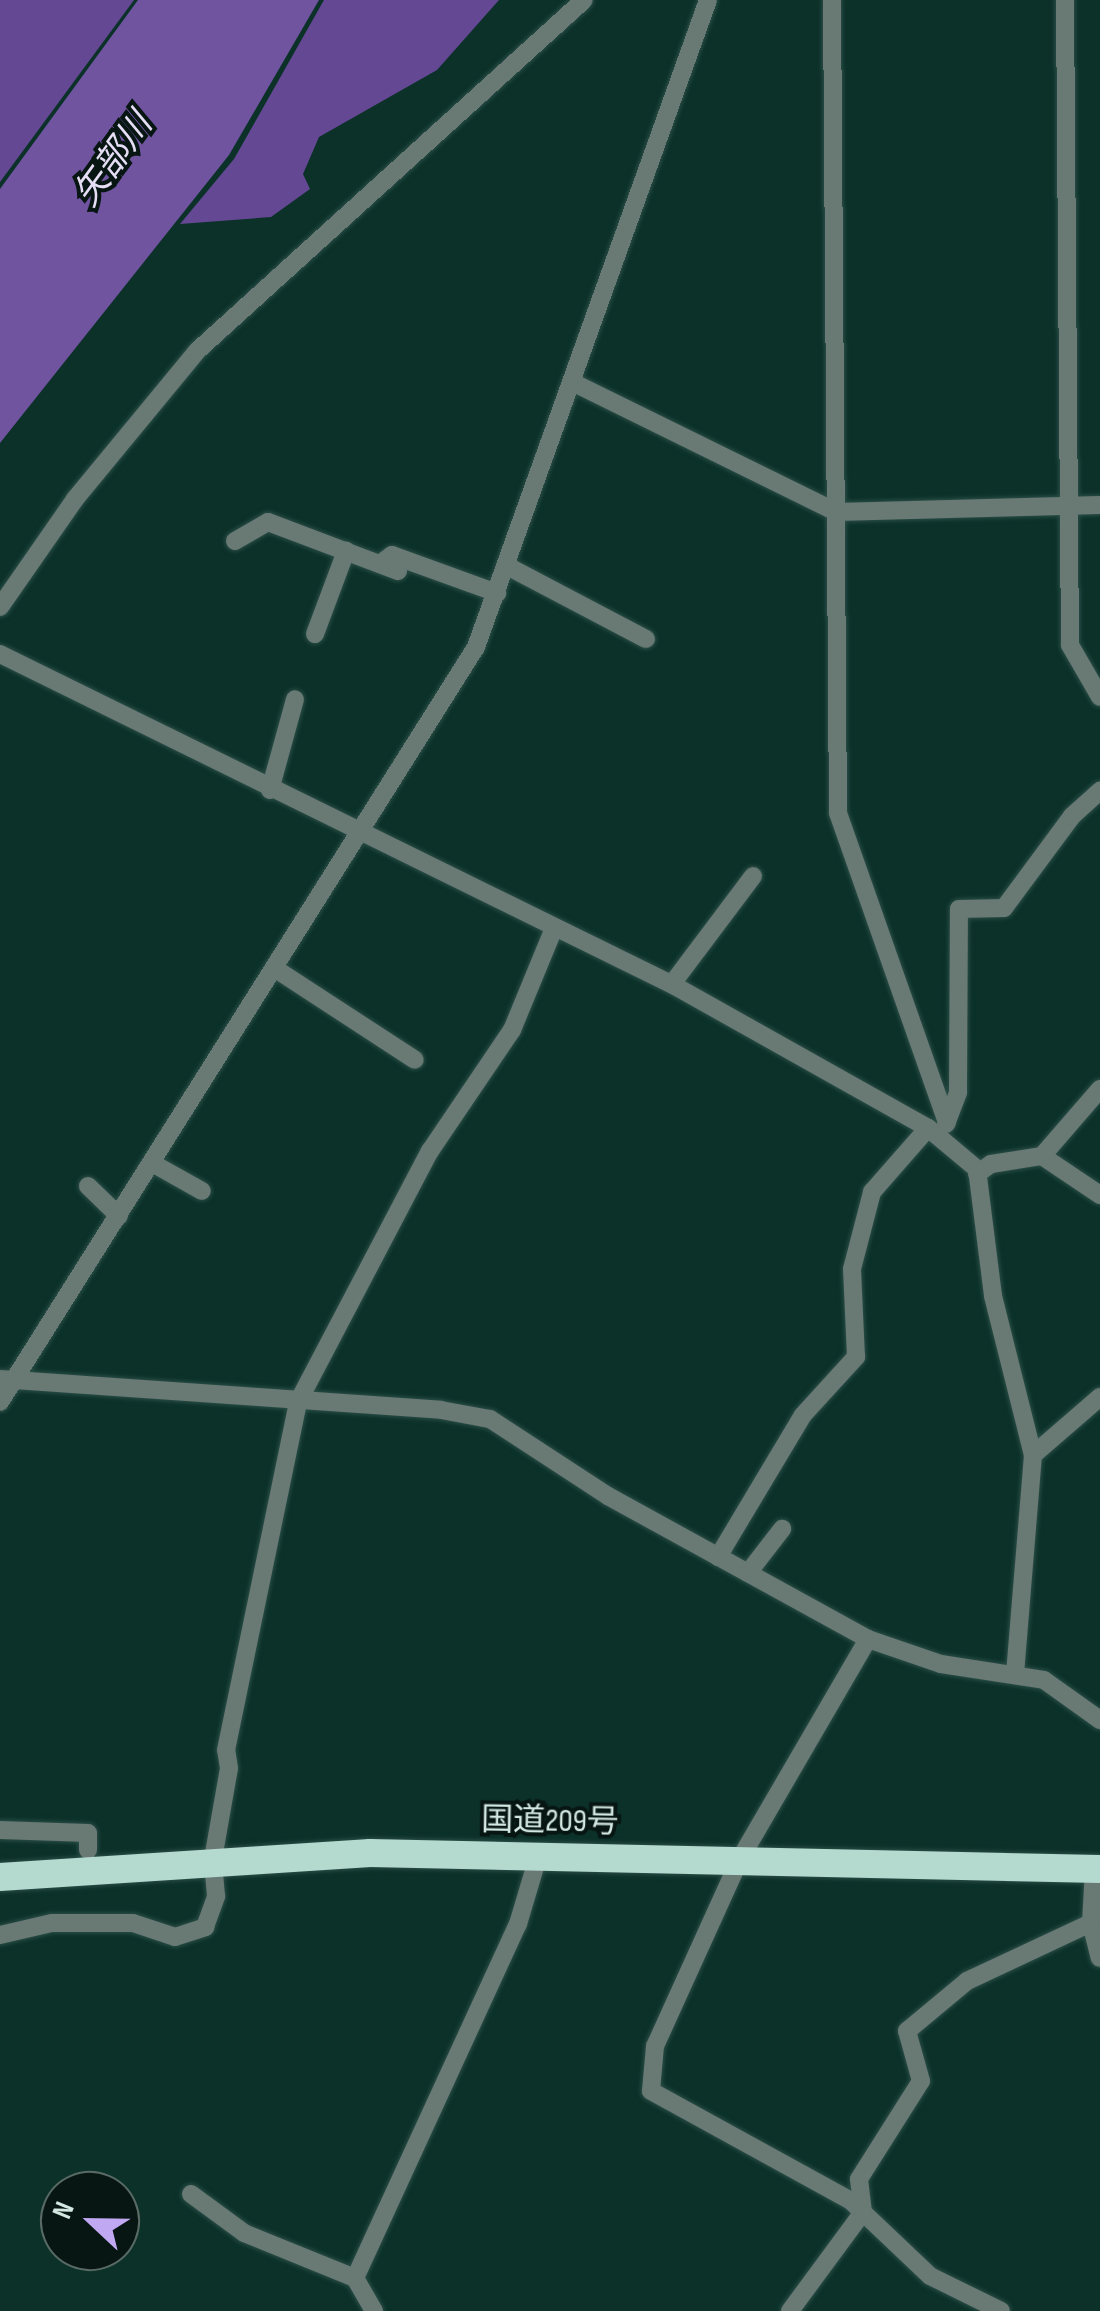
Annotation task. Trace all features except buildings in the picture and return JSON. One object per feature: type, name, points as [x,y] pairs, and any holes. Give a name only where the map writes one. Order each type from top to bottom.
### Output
[{"type":"highway","name":"国道209号","points":[[0,1877],[212,1859],[538,1857],[1097,1869]]},
{"type":"street","points":[[0,607],[75,499],[196,351],[584,0]]},
{"type":"street","points":[[0,1402],[8,1380],[119,1216],[476,647],[574,383],[708,0]]},
{"type":"street","points":[[832,0],[838,813],[939,1130]]},
{"type":"street","points":[[1065,0],[1070,644],[1100,697]]},
{"type":"street","points":[[574,383],[836,512],[1100,505]]},
{"type":"street","points":[[234,541],[268,522],[389,567],[392,554],[496,592]]},
{"type":"street","points":[[315,634],[346,551]]},
{"type":"street","points":[[506,566],[646,640]]},
{"type":"street","points":[[0,654],[270,790],[672,984],[939,1130],[978,1174],[993,1296],[1033,1454],[1015,1672]]},
{"type":"street","points":[[270,790],[295,698]]},
{"type":"street","points":[[718,1556],[803,1415],[856,1357],[852,1269],[872,1192],[939,1130],[958,1092],[960,909],[1004,908],[1072,816],[1100,791]]},
{"type":"street","points":[[672,984],[753,876]]},
{"type":"street","points":[[0,1935],[52,1923],[132,1923],[174,1936],[205,1927],[216,1896],[212,1859],[229,1768],[226,1750],[298,1402],[430,1152],[512,1030],[554,928]]},
{"type":"street","points":[[274,968],[416,1060]]},
{"type":"street","points":[[978,1174],[991,1164],[1042,1156],[1100,1089]]},
{"type":"street","points":[[1042,1156],[1100,1196]]},
{"type":"street","points":[[152,1163],[202,1190]]},
{"type":"street","points":[[88,1186],[119,1216]]},
{"type":"street","points":[[8,1380],[490,1419],[718,1556],[868,1639],[941,1664],[1015,1672],[1044,1680],[1100,1720]]},
{"type":"street","points":[[1033,1454],[1100,1397]]},
{"type":"street","points":[[748,1573],[782,1529]]},
{"type":"street","points":[[868,1639],[739,1861],[655,2046],[651,2091],[863,2212],[930,2276],[1000,2311]]},
{"type":"street","points":[[0,1830],[88,1833],[88,1850]]},
{"type":"street","points":[[354,2278],[518,1924],[538,1857]]},
{"type":"street","points":[[1097,1869],[1091,1924],[1100,1958]]},
{"type":"street","points":[[790,2311],[863,2212],[859,2179],[921,2081],[907,2031],[967,1982],[1091,1924]]},
{"type":"street","points":[[191,2194],[244,2233],[354,2278],[374,2311]]},
{"type":"shaded area","points":[[0,0],[134,0],[0,182]]},
{"type":"shaded area","points":[[324,0],[499,0],[437,70],[319,137],[303,174],[310,189],[271,217],[180,224],[234,159]]},
{"type":"water","name":"矢部川","points":[[138,0],[319,0],[229,155],[0,443],[0,189]]}]
